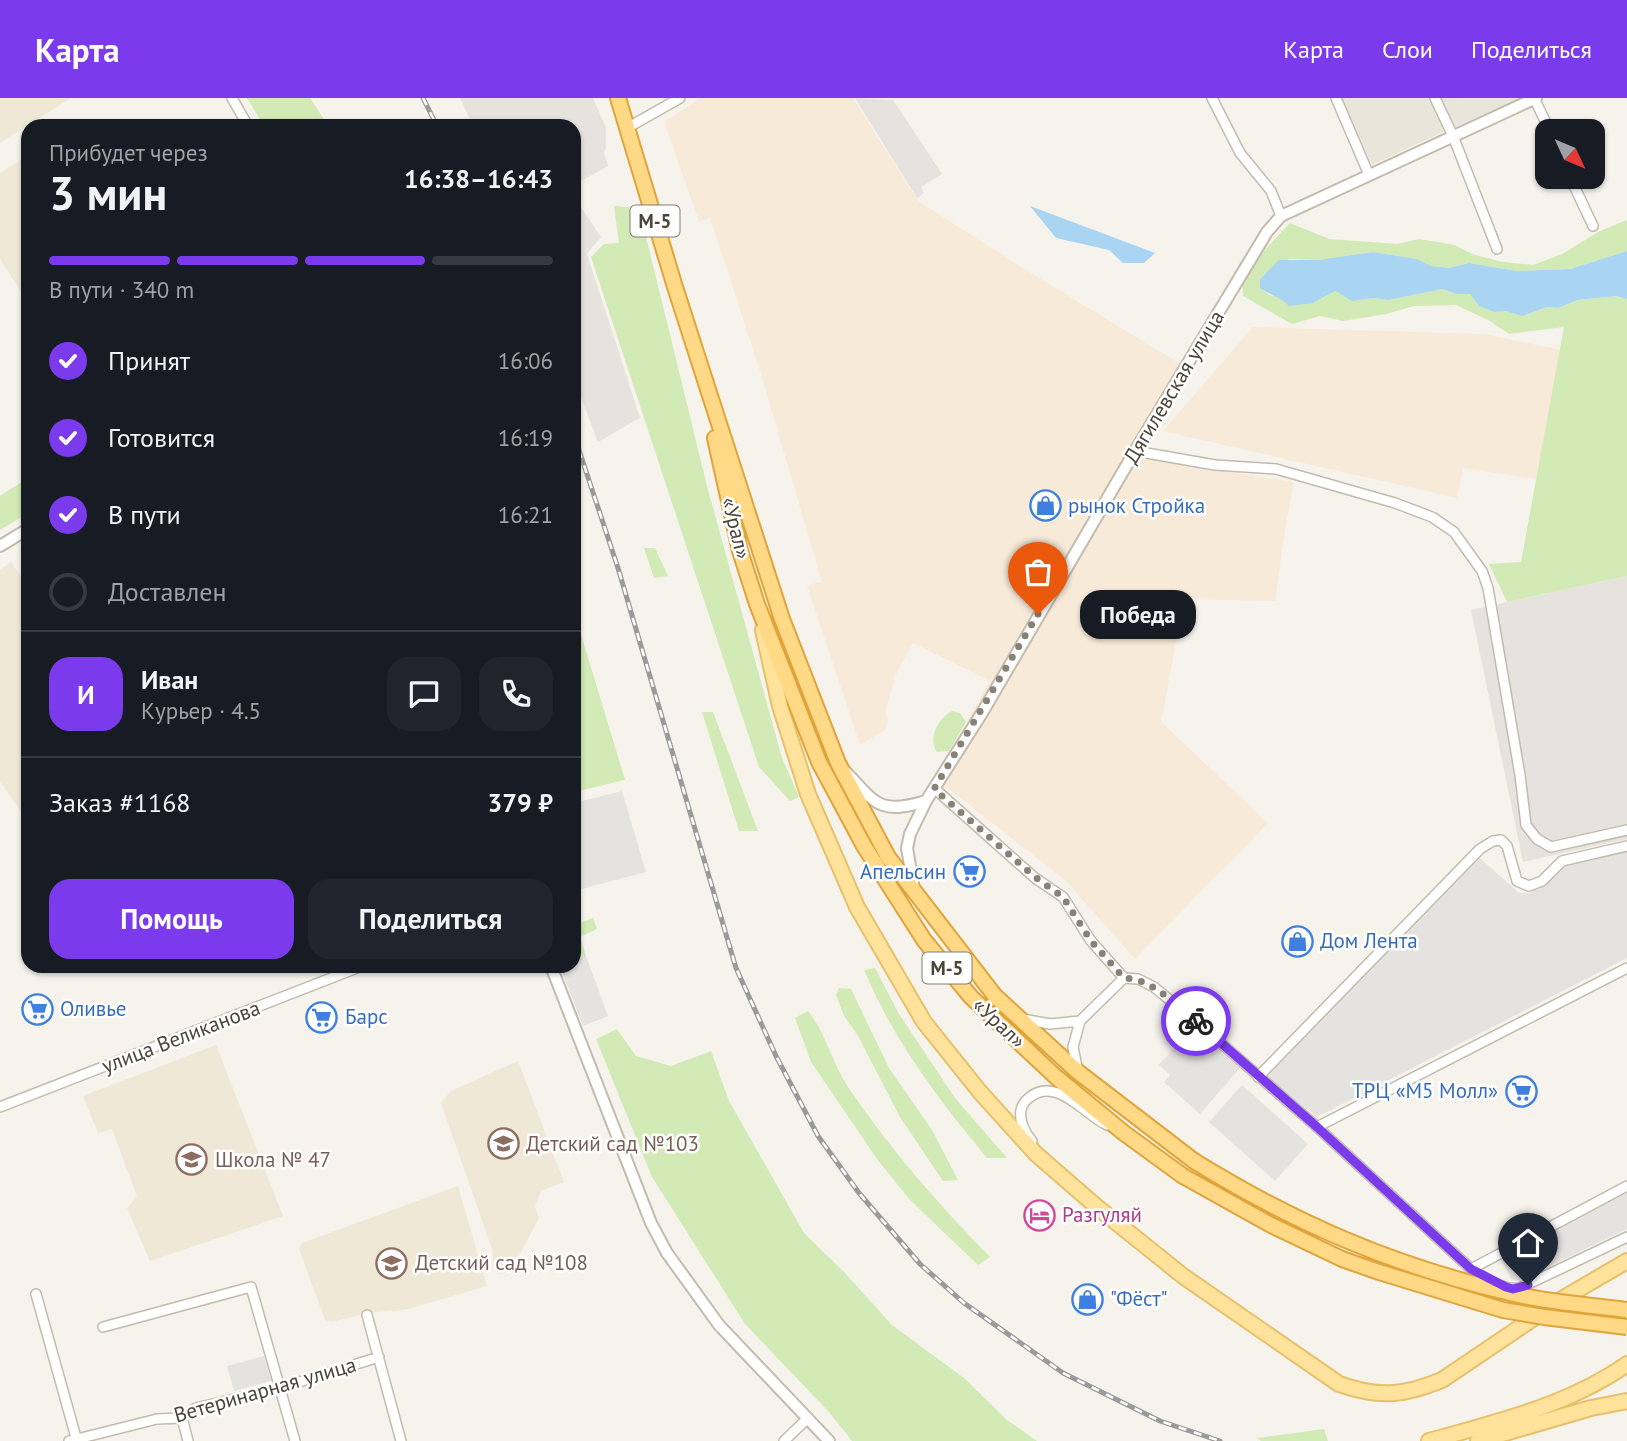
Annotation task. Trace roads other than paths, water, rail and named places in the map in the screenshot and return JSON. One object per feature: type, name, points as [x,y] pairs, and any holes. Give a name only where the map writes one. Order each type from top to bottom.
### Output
[{"type":"highway","name":"«Урал»","points":[[618,98],[693,344],[782,619],[838,763],[888,857],[995,996],[1078,1072],[1194,1161],[1280,1211],[1388,1258],[1507,1293],[1627,1310]]},
{"type":"highway","name":"«Урал»","points":[[693,344],[740,551],[757,604],[819,762],[864,846],[925,940],[971,997],[1056,1077],[1124,1133],[1183,1176],[1303,1241],[1379,1272],[1503,1310],[1627,1327]]},
{"type":"main road","points":[[757,604],[780,706],[808,794],[857,907],[924,1021],[980,1092],[1036,1154],[1120,1227],[1202,1289],[1331,1379],[1373,1394],[1402,1394],[1442,1380],[1562,1298],[1627,1261]]},
{"type":"main road","points":[[1429,1441],[1552,1404],[1590,1387],[1627,1364]]},
{"type":"main road","points":[[1478,1441],[1591,1408],[1627,1394]]},
{"type":"main road","points":[[1591,1408],[1627,1401]]},
{"type":"street","points":[[232,98],[244,119]]},
{"type":"street","points":[[627,128],[680,98]]},
{"type":"street","points":[[1212,98],[1240,153],[1271,191],[1281,216]]},
{"type":"street","points":[[1336,98],[1369,175]]},
{"type":"street","points":[[1435,98],[1453,136],[1497,249]]},
{"type":"street","points":[[1535,98],[1545,119]]},
{"type":"street","name":"Дягилевская улица","points":[[914,892],[907,848],[910,834],[926,801],[982,713],[1267,232],[1281,216],[1535,98]]},
{"type":"street","points":[[1576,189],[1593,226]]},
{"type":"street","points":[[1135,451],[1215,465],[1276,469],[1395,502],[1432,517],[1454,532],[1482,571],[1488,588],[1526,825],[1537,839],[1550,847],[1627,831]]},
{"type":"street","points":[[0,546],[21,533]]},
{"type":"street","points":[[838,763],[873,801],[886,807],[899,808],[926,801]]},
{"type":"street","points":[[934,789],[1035,877],[1063,897],[1091,941],[1124,978],[1138,979],[1154,987],[1317,1127],[1471,1269],[1499,1285],[1520,1288],[1627,1237]]},
{"type":"street","points":[[1258,1077],[1480,849],[1493,841],[1501,840],[1507,846],[1517,881],[1529,886],[1542,881],[1562,861],[1627,846]]},
{"type":"street","points":[[1317,1127],[1627,968]]},
{"type":"street","name":"улица Великанова","points":[[0,1107],[344,973]]},
{"type":"street","points":[[554,973],[651,1223],[667,1253],[719,1325],[829,1441]]},
{"type":"street","points":[[1078,1072],[1073,1046],[1080,1021],[1124,978]]},
{"type":"street","points":[[1021,1019],[1050,1024],[1080,1021]]},
{"type":"street","points":[[1050,1164],[1027,1135],[1021,1122],[1020,1112],[1025,1101],[1034,1093],[1054,1091],[1095,1120],[1124,1133]]},
{"type":"street","points":[[1471,1269],[1627,1186]]},
{"type":"street","points":[[103,1327],[251,1287],[295,1441]]},
{"type":"street","points":[[36,1294],[74,1440]]},
{"type":"street","points":[[367,1315],[401,1441]]},
{"type":"street","name":"Ветеринарная улица","points":[[74,1440],[157,1419],[182,1418],[196,1408],[279,1388],[379,1357]]},
{"type":"street","points":[[182,1418],[188,1441]]},
{"type":"street","points":[[784,1441],[808,1418]]},
{"type":"water","points":[[1030,206],[1155,253],[1144,263],[1123,263],[1109,250],[1056,238]]},
{"type":"water","points":[[1627,251],[1627,299],[1616,296],[1578,300],[1558,308],[1547,307],[1522,316],[1505,311],[1494,312],[1479,306],[1470,294],[1456,294],[1443,289],[1388,300],[1373,298],[1352,301],[1335,291],[1313,303],[1289,306],[1260,288],[1260,279],[1279,260],[1317,260],[1373,252],[1417,259],[1431,266],[1449,268],[1469,263],[1517,271],[1570,269]]},
{"type":"railway","points":[[423,98],[434,119]]},
{"type":"railway","points":[[581,456],[618,568],[736,968],[776,1056],[818,1136],[859,1193],[920,1264],[964,1303],[1063,1373],[1160,1421],[1220,1441]]},
{"type":"place","name":"рынок Стройка","points":[[1045,506]]},
{"type":"place","name":"Победа","points":[[1038,614]]},
{"type":"place","name":"Апельсин","points":[[969,872]]},
{"type":"place","name":"Дом Лента","points":[[1297,941]]},
{"type":"place","name":"Оливье","points":[[37,1009]]},
{"type":"place","name":"Барс","points":[[322,1017]]},
{"type":"place","name":"ТРЦ «М5 Молл»","points":[[1521,1091]]},
{"type":"place","name":"Детский сад №103","points":[[503,1144]]},
{"type":"place","name":"Школа № 47","points":[[192,1160]]},
{"type":"place","name":"Разгуляй","points":[[1039,1215]]},
{"type":"place","name":"Детский сад №108","points":[[392,1263]]},
{"type":"place","name":"\"Фёст\"","points":[[1087,1299]]}]
